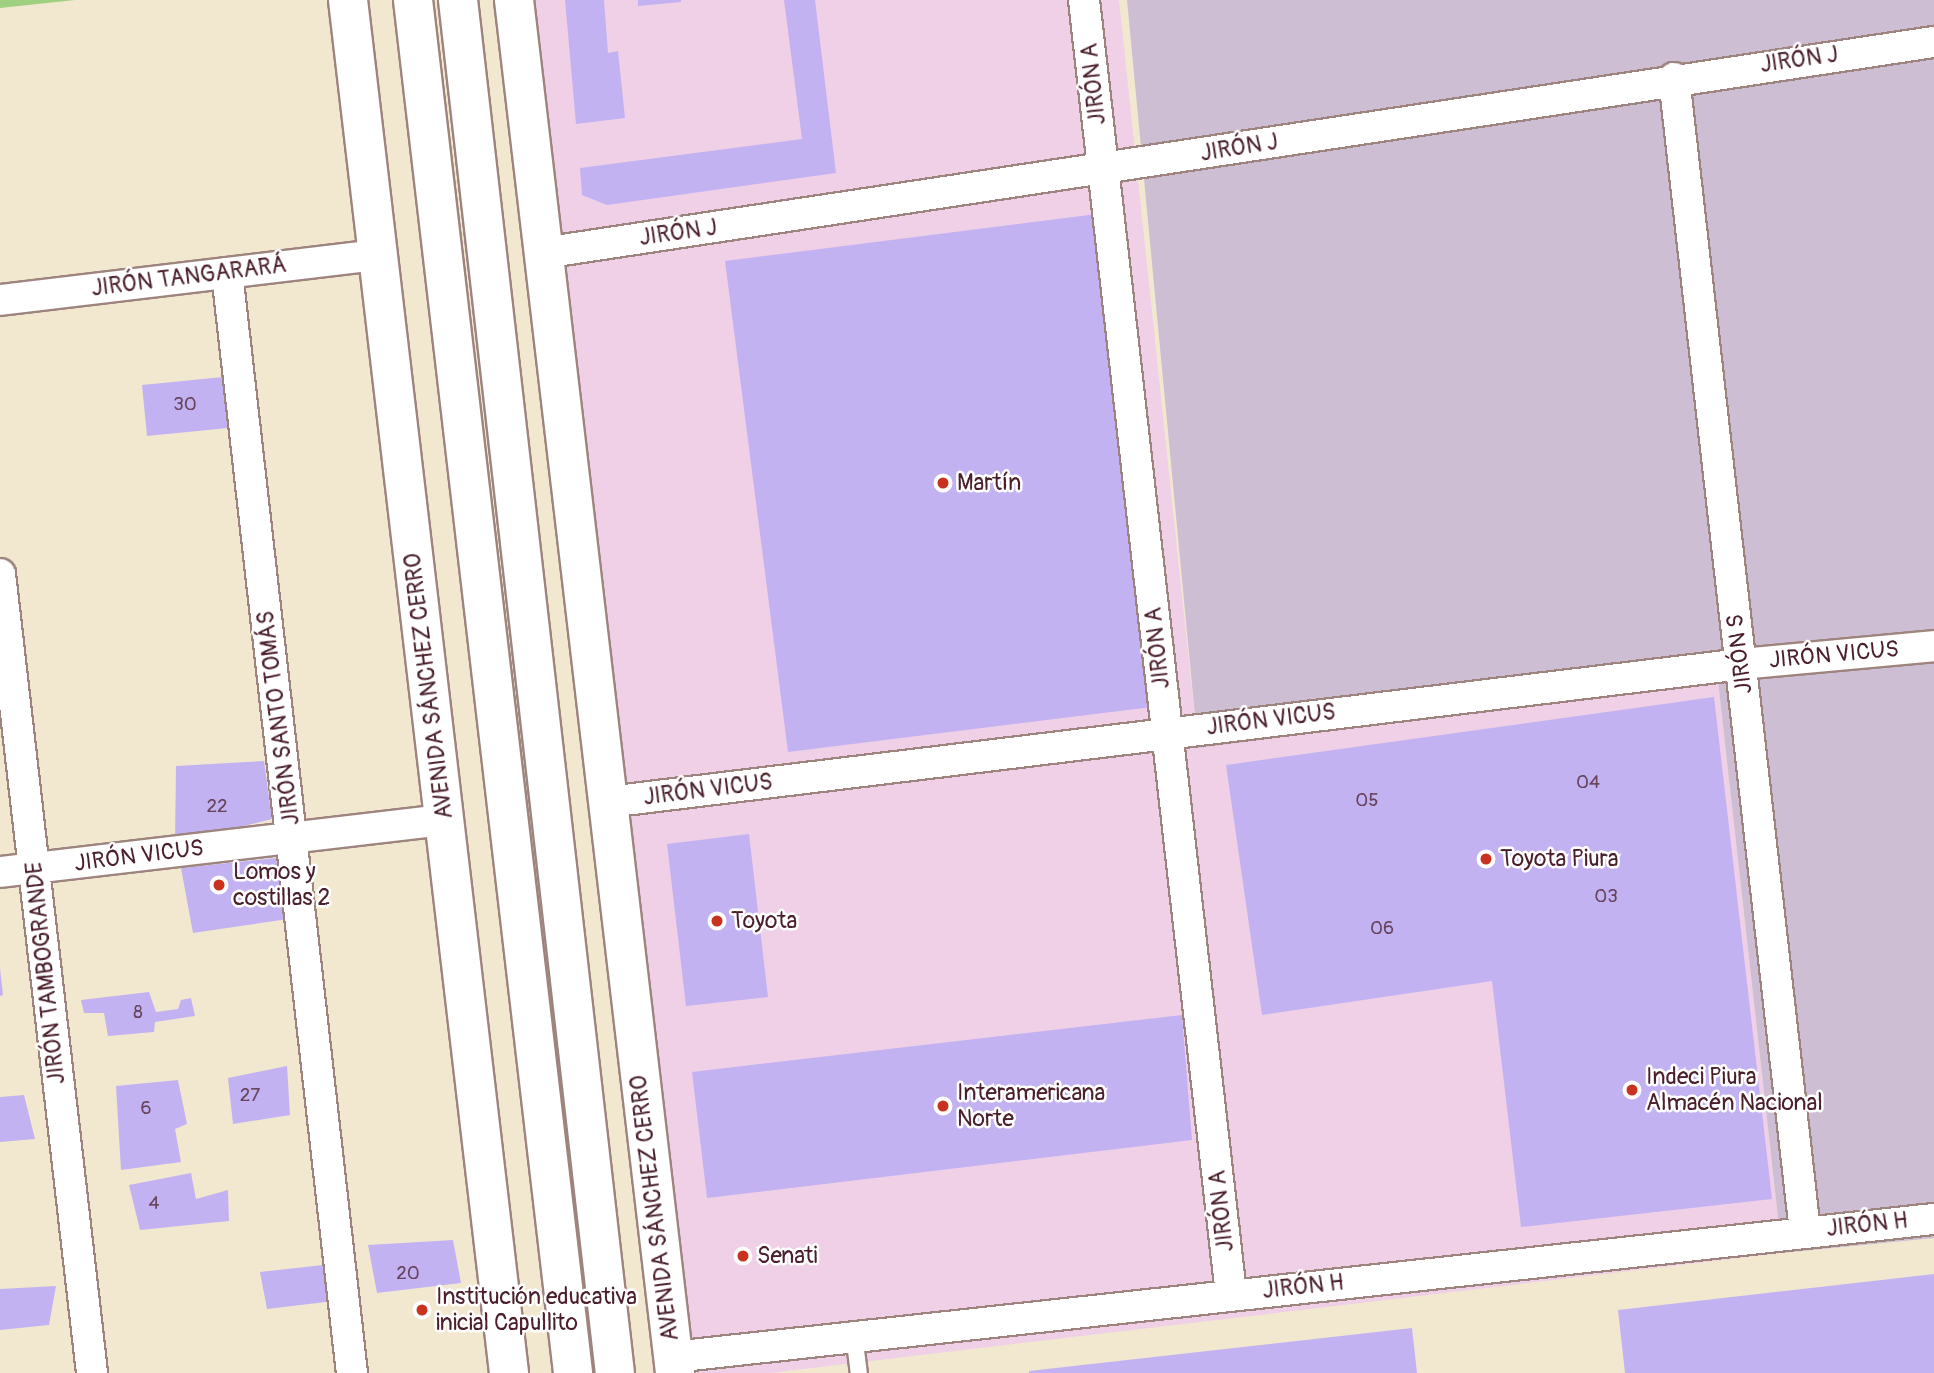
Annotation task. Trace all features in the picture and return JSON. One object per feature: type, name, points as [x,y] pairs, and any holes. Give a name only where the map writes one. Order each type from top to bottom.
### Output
[{"type":"main road","name":"AVENIDA SÁNCHEZ CERRO","points":[[348,0],[509,1373]]},
{"type":"main road","points":[[413,0],[573,1373]]},
{"type":"main road","points":[[458,0],[615,1373]]},
{"type":"main road","name":"AVENIDA SÁNCHEZ CERRO","points":[[514,0],[674,1365]]},
{"type":"street","name":"JIRÓN A","points":[[1084,0],[1231,1295]]},
{"type":"street","name":"JIRÓN J","points":[[544,253],[1104,170],[1674,78],[1934,42]]},
{"type":"street","name":"JIRÓN S","points":[[1674,78],[1805,1231]]},
{"type":"street","name":"JIRÓN TANGARARÁ","points":[[0,300],[377,255]]},
{"type":"street","name":"JIRÓN SANTO TOMÁS","points":[[227,273],[352,1373]]},
{"type":"street","name":"JIRÓN TAMBOGRANDE","points":[[0,574],[92,1373]]},
{"type":"street","name":"JIRÓN VICUS","points":[[608,802],[1741,664],[1934,646]]},
{"type":"street","name":"JIRÓN VICUS","points":[[0,872],[445,820]]},
{"type":"street","name":"JIRÓN H","points":[[674,1365],[854,1334],[1934,1219]]},
{"type":"lane","points":[[854,1334],[859,1373]]},
{"type":"shaded area","points":[[531,0],[1119,0],[1198,747],[1718,681],[1782,1253],[770,1373],[686,1373]]},
{"type":"shaded area","points":[[1127,0],[1934,0],[1934,1238],[1782,1253],[1718,681],[1198,748]]},
{"type":"green space","points":[[0,0],[75,0],[0,8]]},
{"type":"building","points":[[565,0],[604,0],[608,53],[618,51],[625,118],[576,124]]},
{"type":"building","points":[[638,0],[681,0],[681,2],[638,6]]},
{"type":"building","points":[[784,0],[815,0],[836,173],[607,205],[582,195],[580,168],[802,139]]},
{"type":"building","name":"Martín","points":[[1097,214],[1160,706],[788,752],[725,261]]},
{"type":"building","points":[[223,377],[228,428],[147,436],[142,385]]},
{"type":"building","name":"Toyota Piura","points":[[1714,697],[1772,1199],[1521,1227],[1492,981],[1262,1015],[1226,765]]},
{"type":"building","points":[[264,761],[272,819],[175,843],[176,766]]},
{"type":"building","name":"Toyota","points":[[749,834],[768,997],[686,1006],[667,844]]},
{"type":"building","points":[[276,858],[288,919],[193,933],[181,868]]},
{"type":"building","points":[[0,968],[3,995],[0,996]]},
{"type":"building","points":[[149,992],[156,1012],[178,1009],[181,1000],[191,998],[195,1016],[155,1022],[154,1032],[108,1036],[104,1013],[84,1013],[81,1000]]},
{"type":"building","name":"Interamericana Norte","points":[[1182,1015],[1192,1140],[707,1198],[692,1072]]},
{"type":"building","points":[[287,1066],[290,1115],[233,1124],[228,1078]]},
{"type":"building","points":[[178,1080],[187,1124],[175,1129],[181,1162],[121,1170],[116,1086]]},
{"type":"building","points":[[24,1095],[35,1139],[0,1142],[0,1097]]},
{"type":"building","points":[[191,1173],[196,1199],[228,1190],[229,1221],[140,1230],[129,1185]]},
{"type":"building","points":[[453,1240],[461,1283],[377,1293],[368,1245]]},
{"type":"building","points":[[323,1265],[334,1301],[267,1309],[260,1272]]},
{"type":"building","points":[[1934,1274],[1934,1373],[1625,1373],[1618,1310]]},
{"type":"building","points":[[56,1286],[49,1325],[0,1330],[0,1289]]},
{"type":"building","points":[[1412,1328],[1417,1373],[1029,1373],[1029,1371]]},
{"type":"place","name":"Martín","points":[[943,483]]},
{"type":"place","name":"Toyota Piura","points":[[1486,859]]},
{"type":"place","name":"Lomos y costillas 2","points":[[219,885]]},
{"type":"place","name":"Toyota","points":[[717,921]]},
{"type":"place","name":"Indeci Piura Almacén Nacional","points":[[1632,1090]]},
{"type":"place","name":"Interamericana Norte","points":[[943,1106]]},
{"type":"place","name":"Senati","points":[[743,1256]]},
{"type":"place","name":"Institución educativa inicial Capullito","points":[[422,1310]]}]
